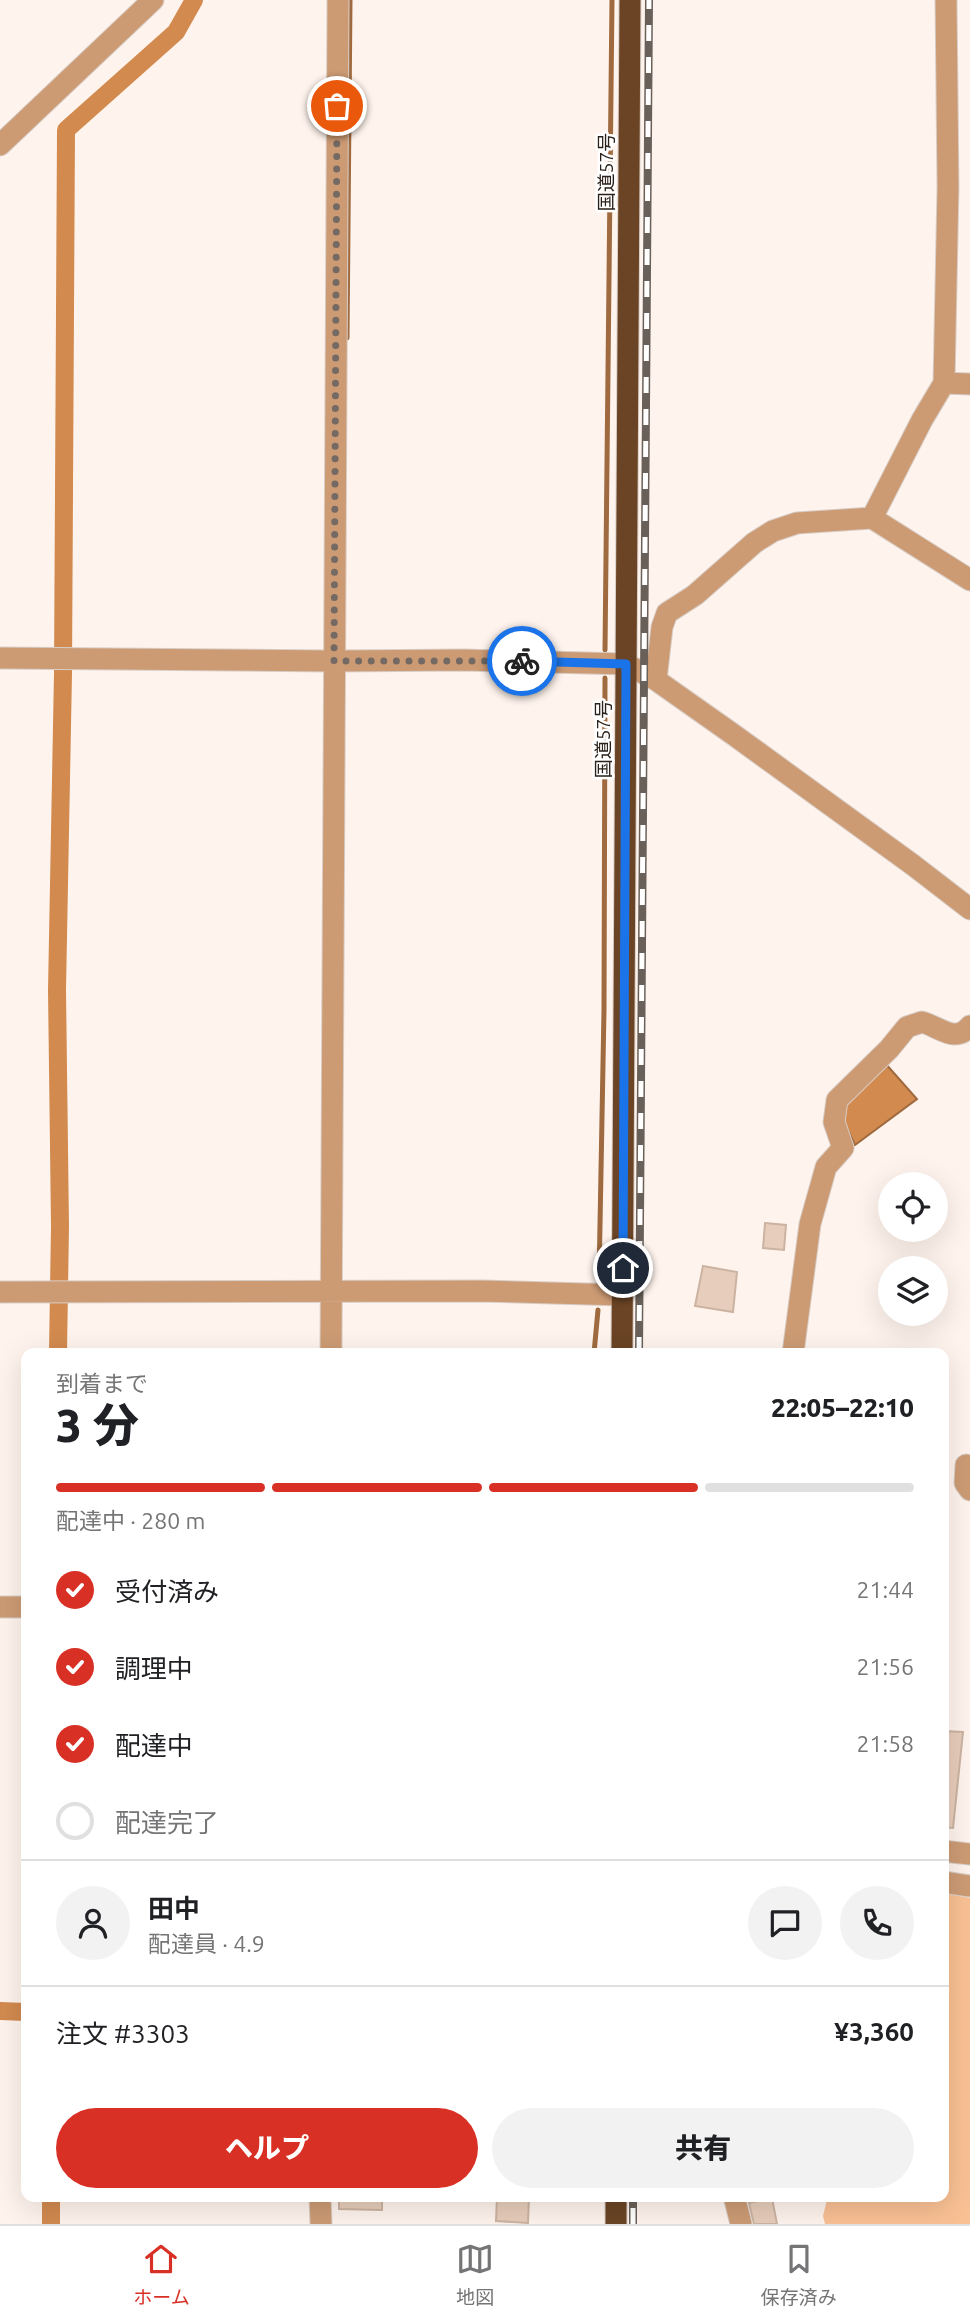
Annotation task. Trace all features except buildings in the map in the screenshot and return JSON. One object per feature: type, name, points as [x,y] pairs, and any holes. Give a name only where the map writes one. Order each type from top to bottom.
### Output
[{"type":"highway","name":"国道57号","points":[[622,1348],[630,0]]},
{"type":"highway","points":[[616,2202],[616,2224]]},
{"type":"street","points":[[0,145],[153,0]]},
{"type":"street","points":[[331,1348],[338,0]]},
{"type":"street","points":[[872,518],[944,383],[948,187],[946,0]]},
{"type":"street","points":[[944,383],[970,384]]},
{"type":"street","points":[[656,680],[662,627],[667,613],[695,594],[754,543],[773,531],[797,523],[872,518],[970,580]]},
{"type":"street","points":[[0,658],[464,660],[626,664],[656,680],[914,865],[970,909]]},
{"type":"street","points":[[794,1348],[810,1224],[825,1167],[843,1148],[834,1122],[837,1100],[889,1049],[906,1027],[922,1022],[953,1036],[964,1034],[970,1026]]},
{"type":"street","points":[[0,1292],[482,1292],[622,1295]]},
{"type":"street","points":[[966,1465],[965,1483],[970,1490]]},
{"type":"street","points":[[0,1607],[21,1607]]},
{"type":"street","points":[[949,1852],[970,1854]]},
{"type":"street","points":[[949,1883],[970,1886]]},
{"type":"street","points":[[320,2202],[321,2224]]},
{"type":"street","points":[[736,2202],[741,2224]]},
{"type":"shaded area","points":[[885,1063],[917,1099],[855,1145],[843,1120],[842,1103]]},
{"type":"shaded area","points":[[949,1894],[970,1898],[970,2224],[825,2224],[823,2216],[826,2202],[949,2202]]},
{"type":"waterway","points":[[58,1348],[60,1226],[57,990],[63,673],[66,130],[176,32],[194,0]]},
{"type":"waterway","points":[[347,338],[350,0]]},
{"type":"waterway","points":[[605,650],[612,0]]},
{"type":"waterway","points":[[599,1279],[604,1010],[605,678]]},
{"type":"waterway","points":[[594,1348],[598,1310]]},
{"type":"waterway","points":[[0,2011],[21,2012]]},
{"type":"waterway","points":[[51,2202],[51,2224]]},
{"type":"railway","points":[[639,1348],[649,0]]},
{"type":"railway","points":[[633,2202],[633,2224]]},
{"type":"way so far","points":[[337,106],[334,661],[522,661]]},
{"type":"route","points":[[522,661],[626,664],[623,1268]]}]
